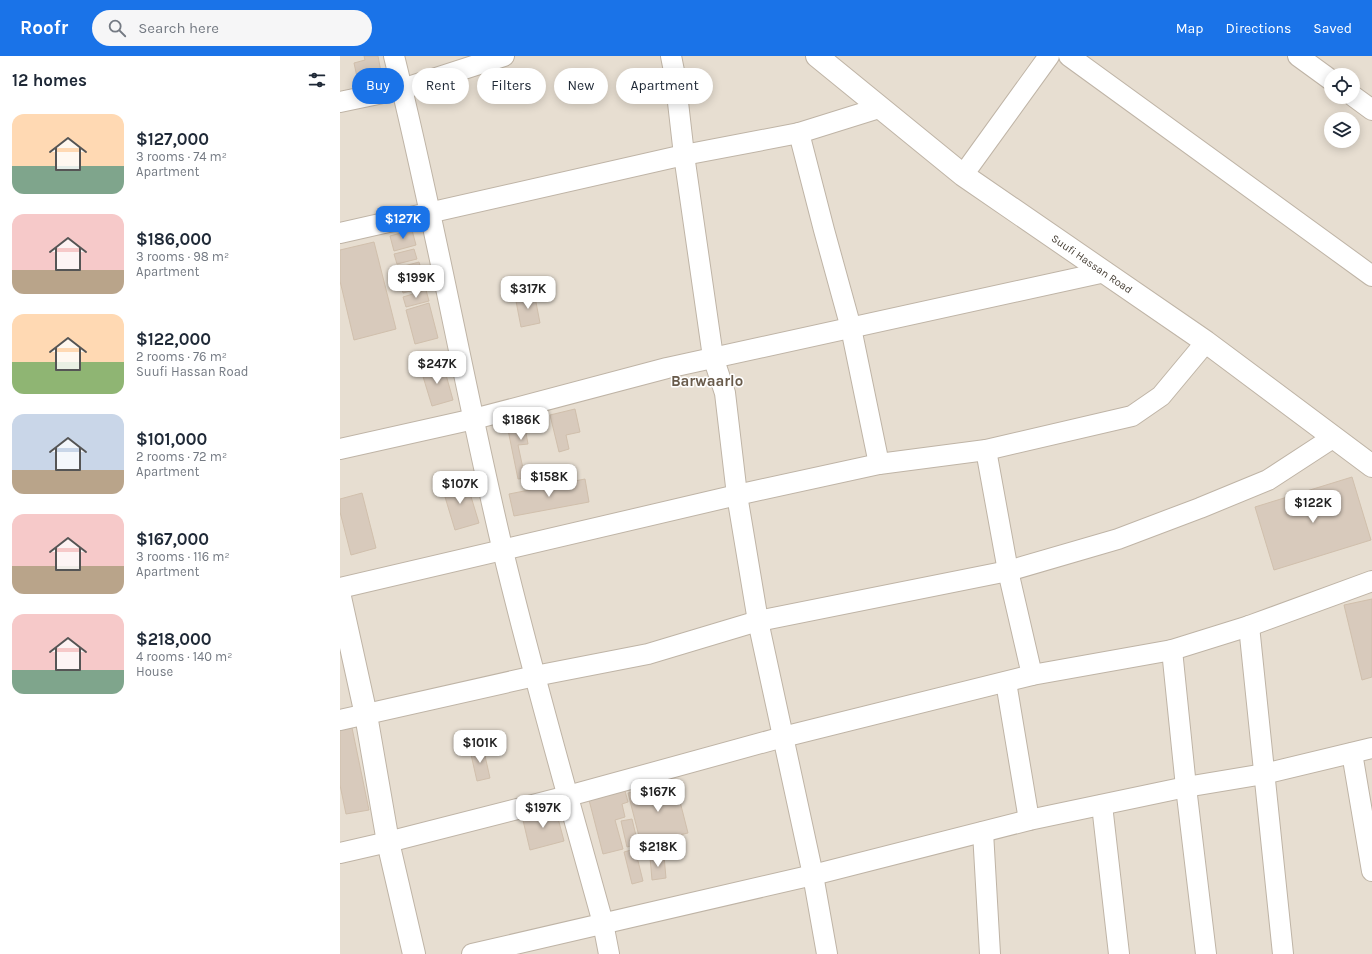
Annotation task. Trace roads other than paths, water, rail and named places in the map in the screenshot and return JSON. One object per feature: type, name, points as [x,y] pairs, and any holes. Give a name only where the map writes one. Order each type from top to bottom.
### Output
[{"type":"street","points":[[394,56],[397,68]]},
{"type":"street","points":[[404,88],[504,56]]},
{"type":"street","points":[[670,56],[675,76],[684,155],[713,357],[725,393],[738,495],[758,621],[813,875],[827,954]]},
{"type":"street","name":"Suufi Hassan Road","points":[[817,56],[963,175],[1206,342],[1372,466]]},
{"type":"street","points":[[963,175],[1049,56]]},
{"type":"street","points":[[1069,56],[1372,276]]},
{"type":"street","points":[[1298,56],[1324,75]]},
{"type":"street","points":[[404,98],[431,213],[503,550],[534,676],[603,924],[609,954]]},
{"type":"street","points":[[340,102],[352,99]]},
{"type":"street","points":[[1360,101],[1372,110]]},
{"type":"street","points":[[340,233],[684,155],[799,133],[879,108]]},
{"type":"street","points":[[799,133],[851,328],[879,464]]},
{"type":"street","points":[[340,450],[474,419],[713,357],[1105,272]]},
{"type":"street","points":[[340,588],[738,495],[879,464],[986,450],[1132,416],[1162,396],[1206,342]]},
{"type":"street","points":[[340,720],[534,676],[648,654],[758,621],[1008,572],[1118,539],[1268,480],[1334,437]]},
{"type":"street","points":[[986,450],[1008,572],[1032,675]]},
{"type":"street","points":[[340,853],[568,796],[783,737],[1032,675],[1172,650],[1250,626],[1372,581]]},
{"type":"street","points":[[340,596],[366,715],[388,842],[414,954]]},
{"type":"street","points":[[1250,626],[1264,774],[1284,954]]},
{"type":"street","points":[[1172,650],[1186,787],[1206,954]]},
{"type":"street","points":[[1006,682],[1029,820]]},
{"type":"street","points":[[472,954],[813,875],[1029,820],[1186,787],[1264,774],[1372,748]]},
{"type":"street","points":[[1352,753],[1372,871]]},
{"type":"street","points":[[1102,805],[1119,954]]},
{"type":"street","points":[[983,832],[990,954]]},
{"type":"district","name":"Barwaarlo","points":[[707,381]]}]
